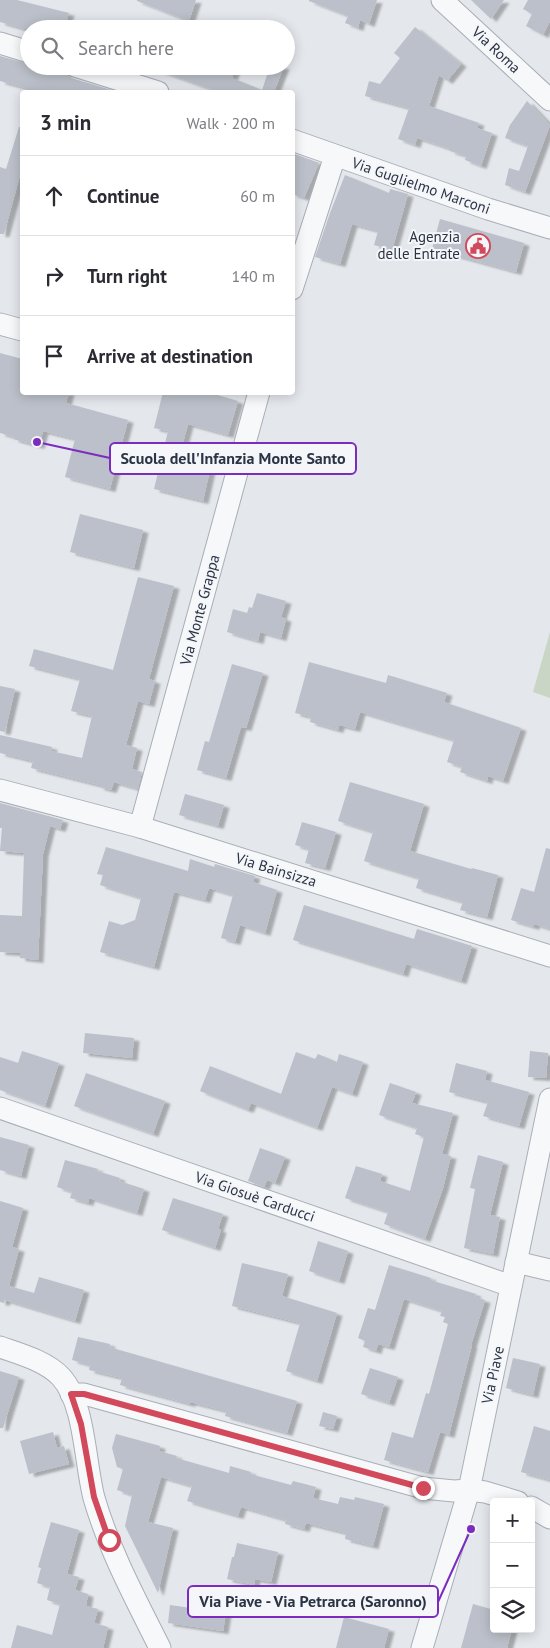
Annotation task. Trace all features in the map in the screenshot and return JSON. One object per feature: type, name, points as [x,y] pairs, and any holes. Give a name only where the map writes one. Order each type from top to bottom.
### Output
[{"type":"street","name":"Via Roma","points":[[442,0],[550,100]]},
{"type":"street","points":[[0,43],[20,49]]},
{"type":"street","points":[[104,75],[152,90]]},
{"type":"street","name":"Via Guglielmo Marconi","points":[[295,141],[488,209],[550,228]]},
{"type":"street","points":[[295,280],[335,156]]},
{"type":"street","points":[[0,324],[20,329]]},
{"type":"street","name":"Via Monte Grappa","points":[[140,827],[254,395]]},
{"type":"street","name":"Via Bainsizza","points":[[0,790],[140,827],[550,956]]},
{"type":"street","name":"Via Piave","points":[[422,1648],[469,1490],[550,1099]]},
{"type":"street","name":"Via Giosuè Carducci","points":[[0,1108],[511,1286]]},
{"type":"street","points":[[516,1262],[550,1270]]},
{"type":"street","points":[[0,1346],[47,1366],[60,1376],[71,1394],[81,1424],[94,1497],[132,1593],[160,1648]]},
{"type":"street","points":[[71,1394],[84,1394],[423,1488],[454,1491],[469,1490],[485,1492],[505,1498]]},
{"type":"street","points":[[535,1509],[550,1518]]},
{"type":"green space","points":[[550,632],[550,698],[533,692]]},
{"type":"building","points":[[0,0],[17,0],[69,13],[67,20],[20,20],[20,28],[0,22]]},
{"type":"building","points":[[137,0],[196,0],[189,20]]},
{"type":"building","points":[[309,0],[377,0],[369,24],[360,20],[358,28],[345,23],[348,16]]},
{"type":"building","points":[[471,0],[504,0],[491,19]]},
{"type":"building","points":[[528,0],[550,0],[550,21],[543,35],[526,26],[532,14],[523,9]]},
{"type":"building","points":[[415,27],[461,64],[447,81],[439,75],[429,106],[479,123],[477,128],[492,133],[481,166],[465,160],[466,156],[450,151],[450,149],[417,138],[415,145],[398,139],[409,108],[365,96],[369,81],[380,84],[400,58],[394,53]]},
{"type":"building","points":[[0,56],[20,62],[20,75],[66,75],[111,90],[29,90],[0,81]]},
{"type":"building","points":[[172,75],[233,75],[232,78],[262,90],[213,90]]},
{"type":"building","points":[[267,75],[281,75],[275,90],[262,90]]},
{"type":"building","points":[[527,101],[550,125],[525,192],[505,185],[509,168],[519,171],[528,146],[505,138],[510,125]]},
{"type":"building","points":[[20,127],[20,175],[4,234],[0,234],[0,167],[6,169]]},
{"type":"building","points":[[295,154],[319,163],[304,198],[295,195]]},
{"type":"building","points":[[345,175],[389,193],[390,189],[408,194],[392,250],[374,245],[378,231],[352,224],[340,264],[315,257]]},
{"type":"building","name":"Agenzia delle Entrate","points":[[440,219],[524,243],[516,272],[432,249]]},
{"type":"building","points":[[0,353],[20,358],[20,395],[68,395],[66,403],[128,420],[110,489],[65,477],[75,439],[43,431],[39,446],[13,439],[14,437],[0,433]]},
{"type":"building","points":[[162,395],[217,395],[238,401],[228,435],[188,424],[180,454],[212,461],[203,501],[154,489],[168,431],[154,428]]},
{"type":"building","points":[[80,514],[143,530],[134,568],[70,552]]},
{"type":"building","points":[[138,577],[174,586],[149,679],[155,681],[149,704],[138,701],[126,745],[137,748],[132,769],[142,772],[138,789],[114,782],[111,790],[99,787],[99,785],[31,768],[33,761],[0,753],[0,735],[52,747],[51,751],[82,758],[92,716],[71,711],[80,679],[29,666],[34,649],[113,670]]},
{"type":"building","points":[[257,593],[286,601],[281,617],[286,619],[281,638],[260,632],[258,641],[227,632],[233,609],[247,613],[249,607],[252,608]]},
{"type":"building","points":[[309,662],[386,683],[388,675],[447,693],[444,702],[521,728],[503,781],[488,776],[487,781],[460,772],[462,767],[447,762],[454,740],[360,712],[355,729],[339,725],[338,730],[310,722],[311,717],[295,713]]},
{"type":"building","points":[[232,664],[263,673],[246,728],[241,727],[226,778],[197,770],[205,741],[209,742]]},
{"type":"building","points":[[0,686],[15,689],[5,732],[0,731]]},
{"type":"building","points":[[350,782],[424,804],[410,851],[498,875],[487,917],[460,910],[463,902],[416,888],[419,878],[364,861],[373,832],[338,821]]},
{"type":"building","points":[[185,794],[224,805],[218,826],[179,815]]},
{"type":"building","points":[[0,803],[63,820],[60,829],[50,826],[43,854],[38,960],[20,958],[20,953],[0,952],[0,915],[22,916],[24,853],[0,851],[2,828],[0,828]]},
{"type":"building","points":[[302,822],[336,832],[325,868],[305,863],[309,849],[295,845]]},
{"type":"building","points":[[106,847],[188,871],[190,859],[214,867],[215,864],[255,876],[253,882],[277,890],[265,933],[240,925],[235,942],[221,938],[233,895],[209,888],[205,900],[174,892],[154,967],[100,952],[109,921],[122,925],[135,920],[141,898],[100,885],[103,875],[97,874]]},
{"type":"building","points":[[546,848],[550,849],[550,929],[534,924],[534,927],[511,920],[521,888],[534,892]]},
{"type":"building","points":[[304,905],[414,939],[417,929],[472,946],[461,981],[406,964],[403,974],[293,940]]},
{"type":"building","points":[[85,1033],[134,1038],[132,1058],[83,1053]]},
{"type":"building","points":[[22,1051],[59,1063],[45,1106],[0,1090],[0,1057],[18,1063]]},
{"type":"building","points":[[530,1051],[548,1053],[546,1078],[528,1077]]},
{"type":"building","points":[[296,1052],[315,1059],[318,1054],[337,1062],[339,1054],[363,1062],[352,1094],[332,1087],[317,1128],[251,1103],[248,1110],[200,1091],[210,1066],[281,1094]]},
{"type":"building","points":[[456,1063],[487,1071],[485,1080],[529,1092],[519,1126],[483,1116],[488,1102],[449,1092]]},
{"type":"building","points":[[86,1073],[165,1101],[153,1134],[74,1106]]},
{"type":"building","points":[[390,1083],[416,1092],[412,1103],[453,1113],[442,1154],[451,1156],[443,1188],[425,1239],[384,1224],[388,1212],[345,1198],[356,1166],[382,1174],[380,1181],[410,1191],[424,1137],[415,1134],[417,1128],[379,1115]]},
{"type":"building","points":[[0,1137],[29,1145],[21,1176],[0,1170]]},
{"type":"building","points":[[260,1148],[285,1157],[275,1183],[267,1180],[264,1187],[248,1181]]},
{"type":"building","points":[[478,1155],[503,1162],[490,1215],[500,1217],[493,1254],[464,1248],[475,1189],[470,1188]]},
{"type":"building","points":[[65,1160],[98,1169],[97,1171],[120,1178],[119,1181],[144,1189],[137,1213],[89,1198],[88,1203],[70,1198],[72,1192],[57,1187]]},
{"type":"building","points":[[173,1198],[223,1214],[218,1229],[221,1230],[215,1248],[162,1230]]},
{"type":"building","points":[[0,1201],[23,1208],[12,1247],[19,1249],[9,1286],[34,1293],[39,1277],[84,1290],[75,1321],[5,1300],[4,1303],[0,1302]]},
{"type":"building","points":[[318,1241],[348,1251],[339,1281],[309,1271]]},
{"type":"building","points":[[242,1263],[288,1274],[282,1296],[337,1313],[317,1381],[286,1371],[300,1323],[232,1306]]},
{"type":"building","points":[[389,1265],[476,1294],[475,1297],[485,1300],[471,1345],[449,1435],[440,1432],[428,1472],[384,1460],[392,1432],[413,1438],[426,1393],[429,1394],[448,1324],[443,1322],[445,1317],[440,1316],[442,1311],[404,1299],[389,1347],[378,1344],[376,1351],[363,1347],[365,1341],[358,1338],[368,1308],[375,1310]]},
{"type":"building","points":[[78,1337],[110,1344],[109,1347],[297,1401],[287,1433],[225,1416],[226,1411],[190,1402],[190,1404],[120,1385],[122,1378],[89,1370],[90,1365],[72,1360]]},
{"type":"building","points":[[513,1358],[540,1364],[533,1395],[506,1388]]},
{"type":"building","points":[[370,1368],[398,1377],[389,1403],[361,1394]]},
{"type":"building","points":[[0,1371],[19,1377],[3,1428],[0,1428]]},
{"type":"building","points":[[323,1412],[337,1416],[333,1429],[319,1426]]},
{"type":"building","points":[[534,1426],[550,1431],[550,1480],[521,1472]]},
{"type":"building","points":[[53,1432],[57,1448],[64,1446],[69,1464],[29,1474],[20,1441]]},
{"type":"building","points":[[116,1434],[160,1446],[159,1451],[177,1456],[176,1458],[229,1473],[230,1466],[251,1472],[250,1474],[291,1485],[293,1481],[316,1487],[313,1498],[338,1504],[340,1497],[354,1500],[355,1497],[384,1504],[373,1546],[345,1539],[346,1533],[306,1523],[304,1529],[285,1524],[286,1520],[241,1507],[238,1516],[187,1501],[192,1486],[161,1477],[148,1522],[173,1528],[158,1593],[125,1526],[132,1495],[117,1490],[123,1469],[117,1467],[112,1448]]},
{"type":"building","points":[[51,1522],[79,1530],[67,1574],[79,1577],[75,1590],[88,1594],[86,1606],[98,1609],[94,1623],[108,1627],[103,1648],[11,1648],[17,1625],[52,1635],[60,1604],[47,1600],[50,1587],[37,1583],[41,1568],[38,1567]]},
{"type":"building","points":[[237,1543],[278,1552],[271,1582],[255,1579],[254,1585],[227,1579]]},
{"type":"building","points":[[473,1604],[490,1609],[490,1633],[511,1633],[507,1648],[461,1648]]},
{"type":"building","points":[[170,1605],[226,1613],[223,1631],[168,1623]]},
{"type":"building","points":[[344,1617],[389,1629],[384,1648],[336,1648]]},
{"type":"place","name":"Agenzia delle Entrate","points":[[478,246]]},
{"type":"place","name":"Scuola dell'Infanzia Monte Santo","points":[[37,442]]},
{"type":"place","name":"Via Piave - Via Petrarca (Saronno)","points":[[471,1529]]},
{"type":"route","points":[[109,1540],[94,1497],[81,1424],[71,1394],[84,1394],[423,1488]]}]
